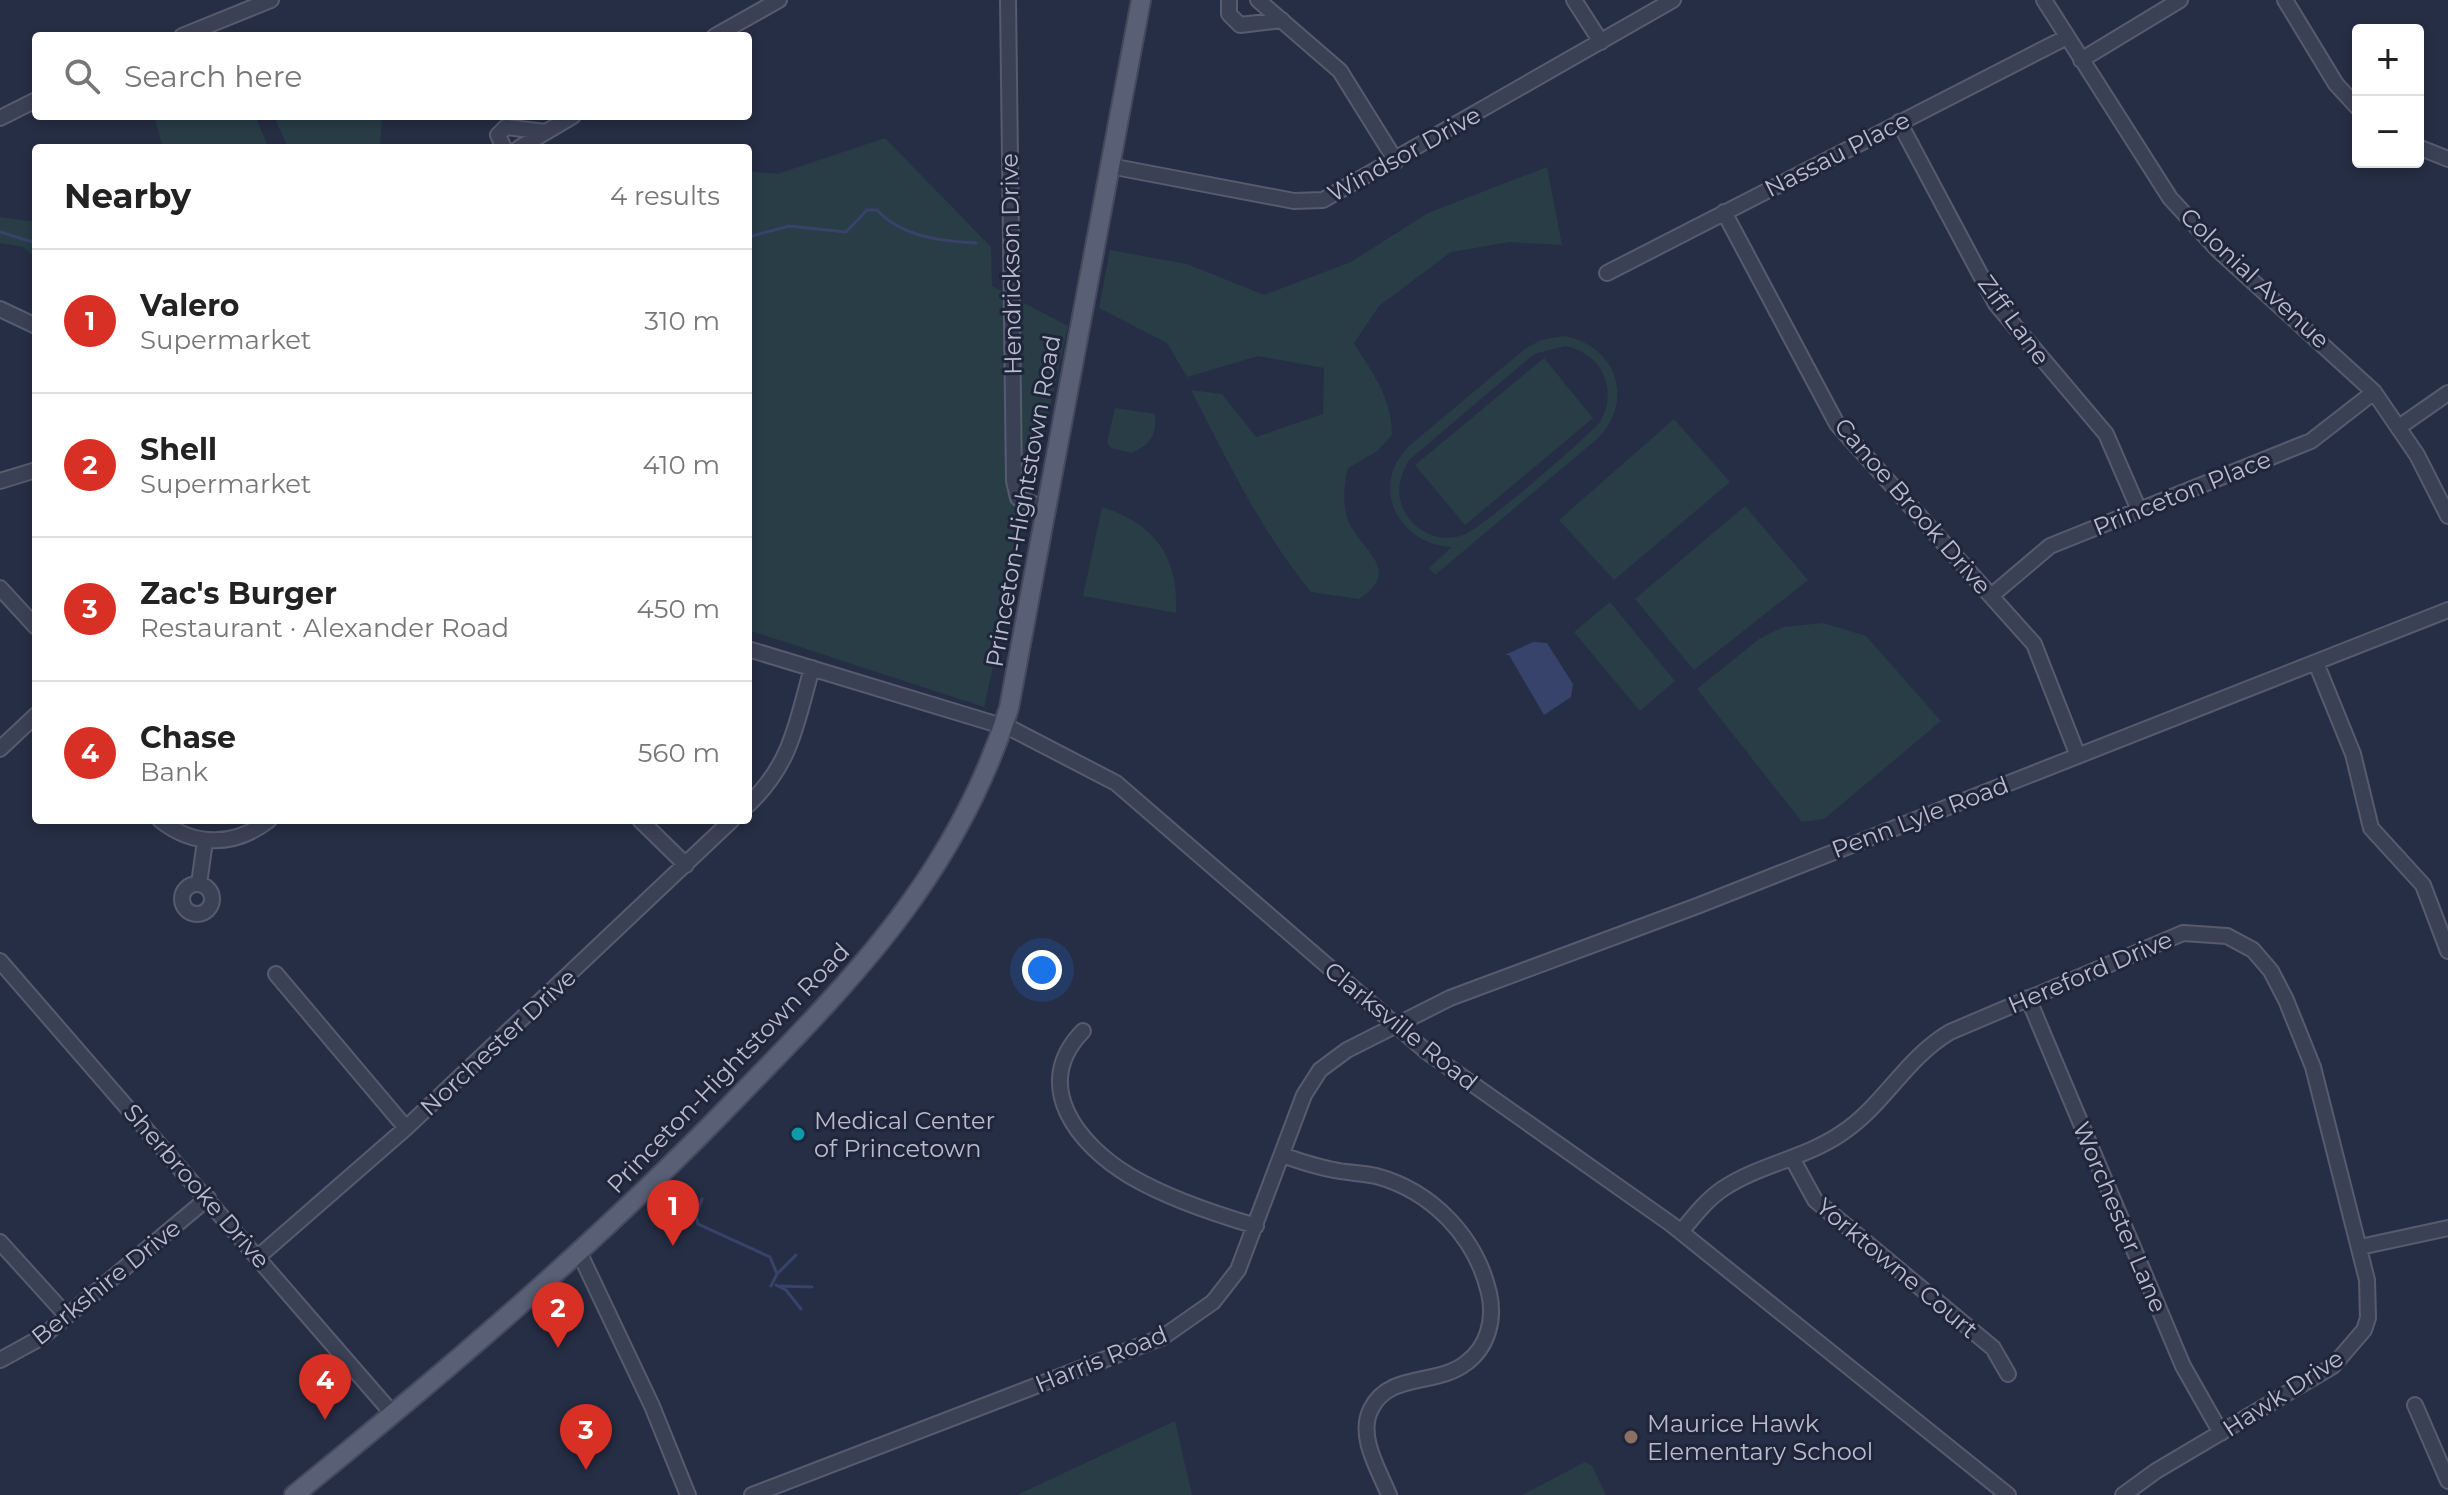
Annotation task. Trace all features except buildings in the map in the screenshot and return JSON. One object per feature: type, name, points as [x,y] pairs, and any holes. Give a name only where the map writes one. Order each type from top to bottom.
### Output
[{"type":"main road","name":"Princeton-Hightstown Road","points":[[294,1495],[652,1186],[770,1064],[891,930],[930,879],[966,819],[1004,727],[1141,0]]},
{"type":"street","points":[[192,32],[271,0]]},
{"type":"street","points":[[722,32],[779,0]]},
{"type":"street","name":"Hendrickson Drive","points":[[1008,0],[1014,481],[1018,498],[1046,509]]},
{"type":"street","points":[[1229,0],[1229,14],[1240,25],[1282,20]]},
{"type":"street","points":[[1258,0],[1346,78],[1396,161]]},
{"type":"street","points":[[1574,0],[1601,42]]},
{"type":"street","name":"Windsor Drive","points":[[1110,166],[1309,202],[1336,196],[1673,0]]},
{"type":"street","name":"Colonial Avenue","points":[[2044,0],[2149,169],[2193,224],[2374,392],[2399,427]]},
{"type":"street","points":[[2081,60],[2180,0]]},
{"type":"street","points":[[2285,0],[2336,84],[2352,101]]},
{"type":"street","name":"Nassau Place","points":[[1607,273],[2067,37]]},
{"type":"street","points":[[0,118],[32,102]]},
{"type":"street","points":[[526,144],[566,120]]},
{"type":"street","name":"Ziff Lane","points":[[1899,122],[1996,304],[2106,434],[2139,510]]},
{"type":"street","points":[[502,144],[498,135],[506,127],[545,132]]},
{"type":"street","points":[[2424,149],[2448,159]]},
{"type":"street","name":"Canoe Brook Drive","points":[[1724,212],[1837,424],[2025,633],[2041,658],[2078,756]]},
{"type":"street","points":[[0,309],[32,324]]},
{"type":"street","name":"Princeton Place","points":[[1991,596],[2050,546],[2311,441],[2374,392]]},
{"type":"street","points":[[2448,393],[2399,427],[2430,477],[2448,516]]},
{"type":"street","points":[[0,481],[32,471]]},
{"type":"street","points":[[0,588],[32,623]]},
{"type":"street","name":"Penn Lyle Road","points":[[1394,1025],[1450,998],[2448,610]]},
{"type":"street","name":"Clarksville Road","points":[[752,650],[1004,727],[1098,771],[1138,799],[1394,1025],[1467,1082],[1681,1232],[2008,1495]]},
{"type":"street","points":[[2316,663],[2353,754],[2371,828],[2423,885],[2448,951]]},
{"type":"street","points":[[752,801],[768,786],[785,760],[812,668]]},
{"type":"street","points":[[0,749],[32,719]]},
{"type":"street","points":[[166,824],[182,835],[205,841],[245,835],[263,824]]},
{"type":"street","points":[[644,824],[686,865]]},
{"type":"street","name":"Norchester Drive","points":[[258,1257],[406,1128],[728,824]]},
{"type":"street","points":[[199,884],[205,841]]},
{"type":"street","name":"Hereford Drive","points":[[1681,1232],[1721,1190],[1828,1143],[1862,1119],[1933,1042],[2183,933],[2227,936],[2253,950],[2281,991],[2313,1067],[2360,1247]]},
{"type":"street","name":"Sherbrooke Drive","points":[[0,961],[392,1413]]},
{"type":"street","points":[[276,974],[406,1128]]},
{"type":"street","name":"Worchester Lane","points":[[2028,998],[2183,1366],[2221,1433]]},
{"type":"street","name":"Harris Road","points":[[752,1495],[1163,1337],[1197,1316],[1226,1287],[1243,1260],[1304,1095],[1320,1070],[1347,1050],[1394,1025]]},
{"type":"street","points":[[1083,1031],[1063,1060],[1059,1090],[1067,1116],[1087,1141],[1110,1163],[1146,1185],[1256,1226]]},
{"type":"street","points":[[1282,1155],[1332,1170],[1372,1175],[1408,1188],[1456,1226],[1484,1276],[1491,1320],[1476,1354],[1445,1375],[1396,1385],[1372,1406],[1367,1436],[1389,1495]]},
{"type":"street","name":"Yorktowne Court","points":[[1792,1158],[1815,1200],[1993,1348],[2004,1362],[2008,1374]]},
{"type":"street","name":"Berkshire Drive","points":[[0,1360],[33,1344],[208,1198]]},
{"type":"street","points":[[2360,1247],[2448,1228]]},
{"type":"street","points":[[0,1242],[67,1316]]},
{"type":"street","name":"Hawk Drive","points":[[2123,1495],[2333,1366],[2356,1343],[2368,1318],[2369,1305],[2360,1247]]},
{"type":"street","points":[[579,1252],[652,1406],[688,1495]]},
{"type":"street","points":[[2415,1405],[2448,1481]]},
{"type":"shaded area","points":[[155,120],[257,120],[267,144],[162,144]]},
{"type":"shaded area","points":[[276,120],[382,120],[380,144],[286,143]]},
{"type":"shaded area","points":[[885,138],[991,247],[992,286],[1068,326],[984,707],[752,631],[752,171],[777,174]]},
{"type":"shaded area","points":[[1547,167],[1562,245],[1510,242],[1451,252],[1379,306],[1354,343],[1380,387],[1391,421],[1392,435],[1376,452],[1348,468],[1345,488],[1349,523],[1376,561],[1378,579],[1372,589],[1359,599],[1311,592],[1261,520],[1191,390],[1222,394],[1256,437],[1323,414],[1324,368],[1258,356],[1187,377],[1167,343],[1099,308],[1110,250],[1187,264],[1264,295],[1351,262],[1428,213]]},
{"type":"shaded area","points":[[0,217],[32,221],[32,255],[23,247],[0,243]]},
{"type":"shaded area","points":[[1564,336],[1582,341],[1608,363],[1615,377],[1617,392],[1616,408],[1609,424],[1597,439],[1435,575],[1429,568],[1452,547],[1433,544],[1404,525],[1395,511],[1391,495],[1391,479],[1397,462],[1409,446],[1526,348],[1541,340]],"holes":[[[1565,346],[1589,356],[1604,375],[1608,398],[1600,422],[1533,483],[1474,529],[1446,538],[1422,531],[1416,526],[1405,512],[1399,493],[1409,460],[1534,354]]]},
{"type":"shaded area","points":[[1544,358],[1593,418],[1465,525],[1415,465]]},
{"type":"shaded area","points":[[1115,408],[1155,414],[1151,438],[1132,453],[1111,448],[1107,443]]},
{"type":"shaded area","points":[[1674,419],[1730,482],[1614,580],[1559,520]]},
{"type":"shaded area","points":[[1745,506],[1808,580],[1694,670],[1635,599]]},
{"type":"shaded area","points":[[1102,507],[1136,523],[1160,545],[1173,575],[1176,613],[1083,596]]},
{"type":"shaded area","points":[[1610,602],[1675,681],[1640,711],[1574,632]]},
{"type":"shaded area","points":[[1823,623],[1866,636],[1941,721],[1824,819],[1802,822],[1697,689],[1759,639],[1783,627]]},
{"type":"shaded area","points":[[1175,1421],[1192,1495],[1017,1495]]},
{"type":"shaded area","points":[[1585,1462],[1592,1466],[1606,1495],[1522,1495]]},
{"type":"water","points":[[1533,642],[1547,643],[1573,684],[1571,697],[1544,715],[1509,655],[1505,655]]},
{"type":"waterway","points":[[752,236],[789,226],[846,232],[867,210],[877,210],[910,232],[936,239],[976,243]]},
{"type":"waterway","points":[[0,232],[32,242]]},
{"type":"waterway","points":[[702,1199],[696,1216],[698,1224],[770,1257],[777,1274]]},
{"type":"waterway","points":[[771,1286],[777,1274],[796,1255]]},
{"type":"waterway","points":[[776,1285],[786,1290],[801,1309]]},
{"type":"waterway","points":[[780,1286],[812,1287]]},
{"type":"place","name":"Medical Center of Princetown","points":[[798,1134]]},
{"type":"place","name":"Valero","points":[[673,1246]]},
{"type":"place","name":"Shell","points":[[558,1348]]},
{"type":"place","name":"Chase","points":[[325,1420]]},
{"type":"place","name":"Maurice Hawk Elementary School","points":[[1631,1437]]},
{"type":"place","name":"Zac's Burger","points":[[586,1470]]}]
